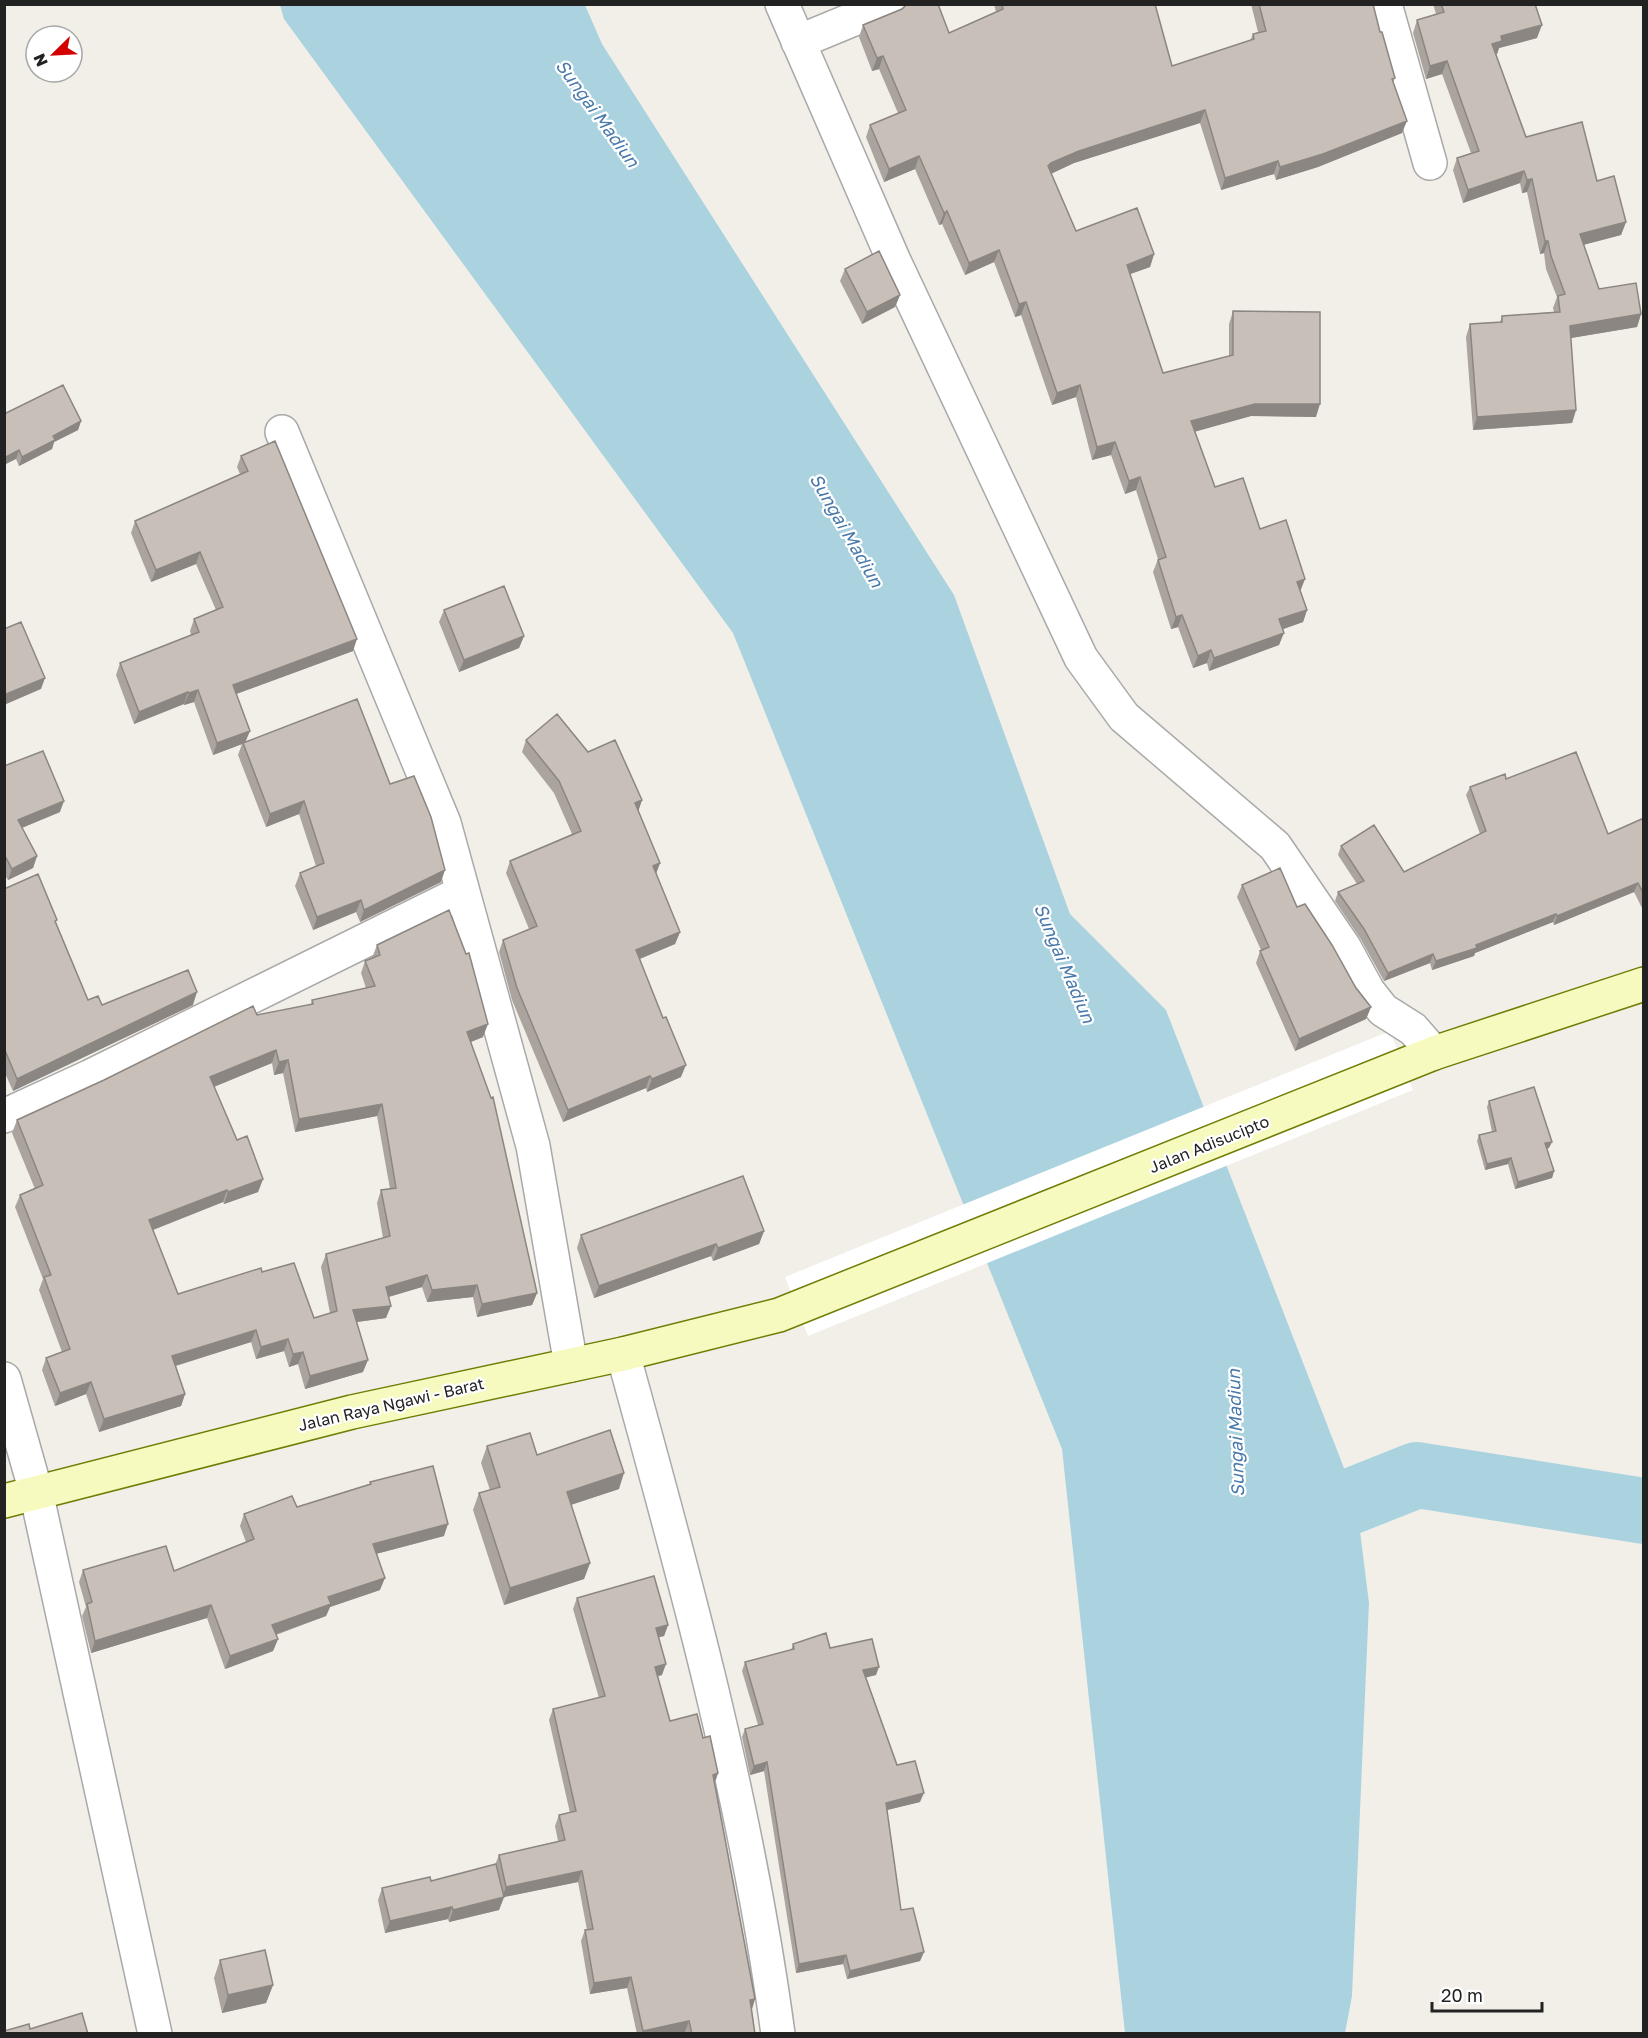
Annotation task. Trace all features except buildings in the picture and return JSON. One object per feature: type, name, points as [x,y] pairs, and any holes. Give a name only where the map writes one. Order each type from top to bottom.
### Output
[{"type":"main road","name":"Jalan Adisucipto","points":[[779,1315],[1424,1058],[1644,984]]},
{"type":"main road","name":"Jalan Raya Ngawi - Barat","points":[[4,1501],[352,1412],[623,1354],[779,1315]]},
{"type":"street","points":[[782,4],[894,261],[1082,658],[1124,717],[1275,846],[1344,947],[1383,1010],[1413,1029],[1424,1058]]},
{"type":"street","points":[[798,42],[890,4]]},
{"type":"street","points":[[1385,4],[1430,163]]},
{"type":"street","points":[[282,432],[444,823],[533,1146],[571,1365]]},
{"type":"street","points":[[4,1116],[91,1076],[463,892]]},
{"type":"street","points":[[623,1354],[721,1720],[768,1957],[778,2034]]},
{"type":"street","points":[[4,1379],[36,1492],[155,2034]]},
{"type":"water","name":"Sungai Madiun","points":[[280,5],[585,5],[602,44],[954,595],[1070,914],[1166,1010],[1356,1499],[1369,1603],[1352,1996],[1345,2033],[1125,2033],[1062,1449],[733,633],[284,19]]},
{"type":"pier","points":[[1390,1031],[1413,1090],[808,1336],[785,1277]]},
{"type":"waterway","points":[[1271,1533],[1417,1475],[1644,1511]]}]
